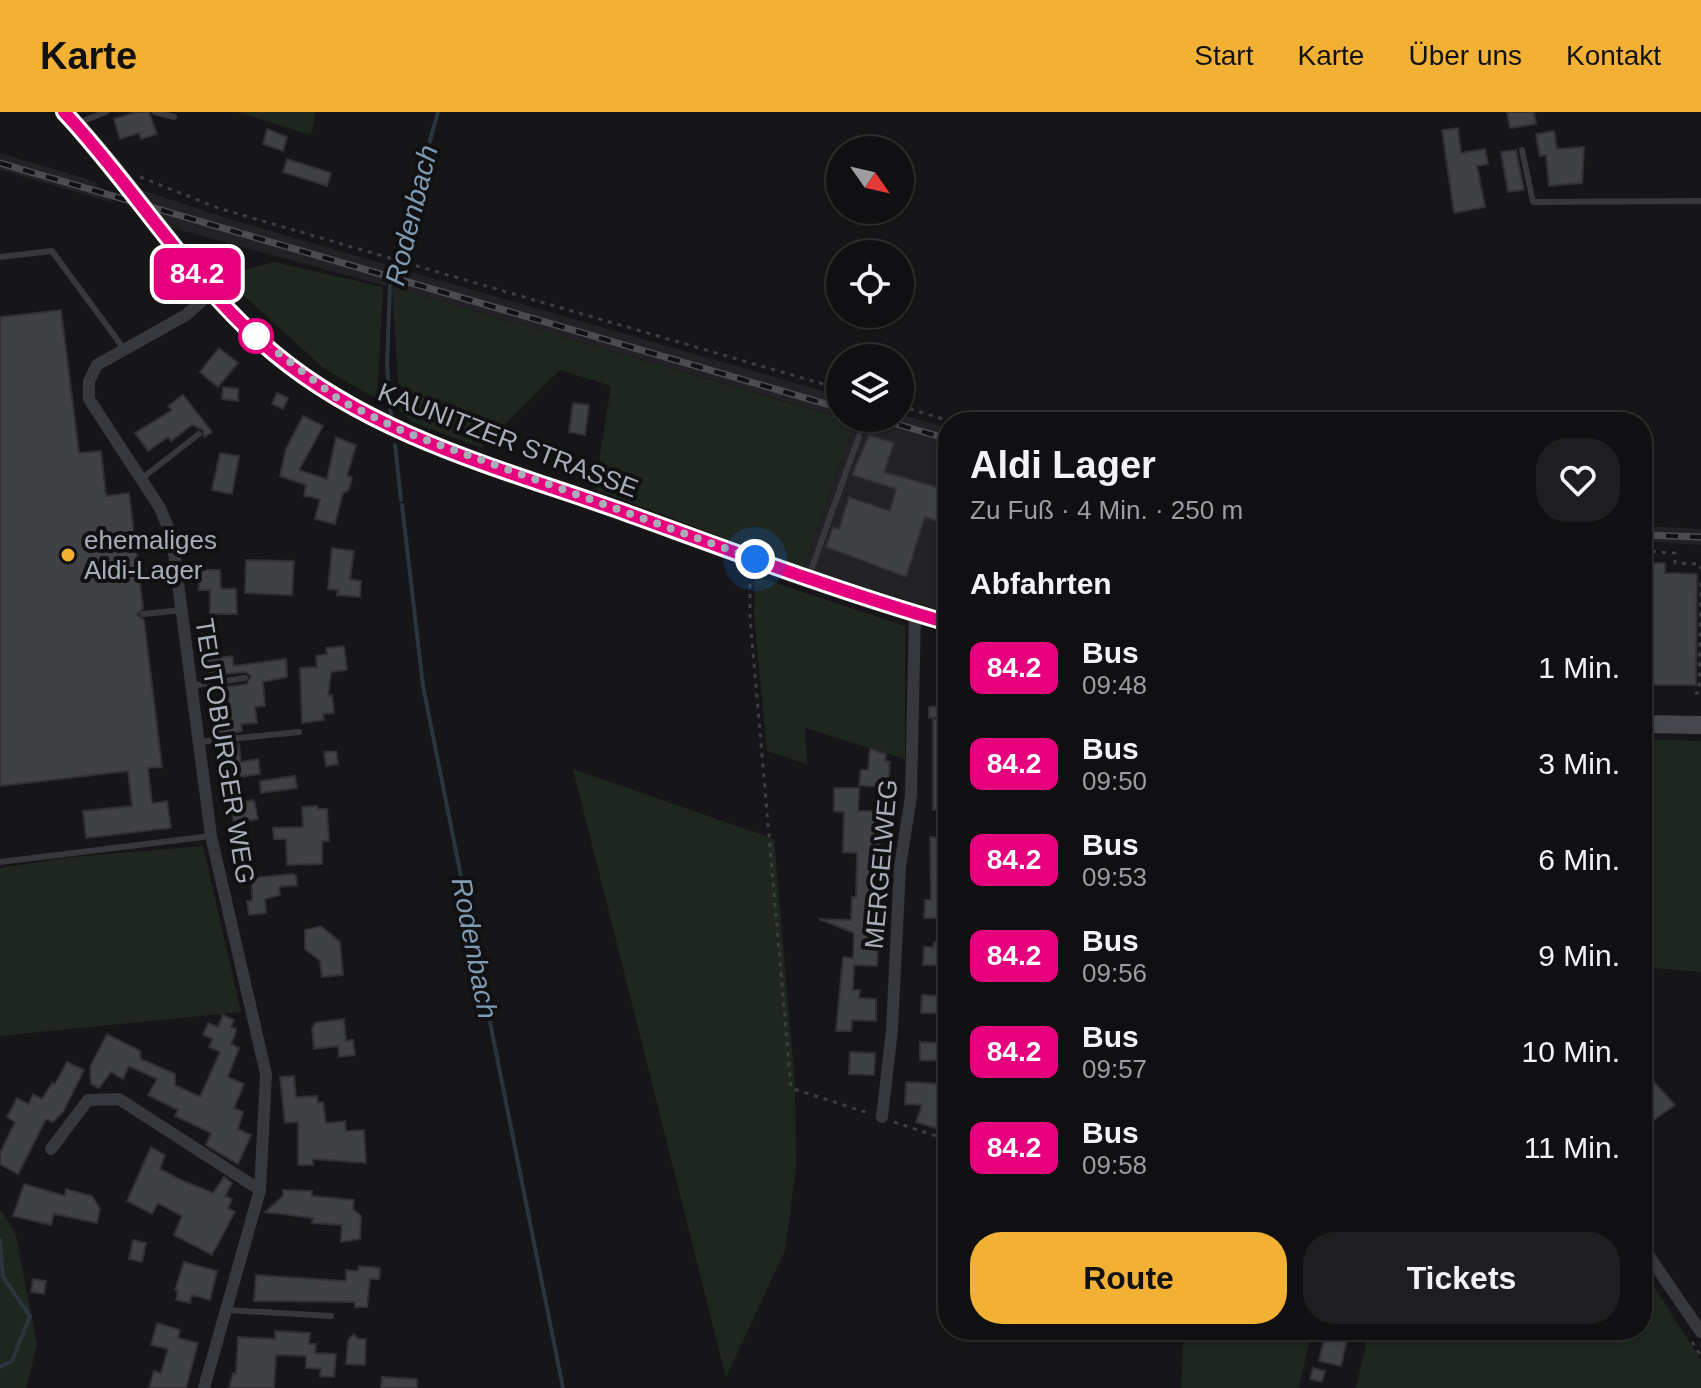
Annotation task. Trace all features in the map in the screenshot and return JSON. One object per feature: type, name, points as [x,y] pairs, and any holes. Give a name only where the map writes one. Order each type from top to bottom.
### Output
[{"type":"street","name":"KAUNITZER STRASSE","points":[[69,118],[212,292],[280,357],[366,415],[445,449],[808,578],[938,620]]},
{"type":"street","name":"TEUTOBURGER WEG","points":[[204,1388],[260,1190],[266,1074],[211,836],[172,537],[160,508],[89,399],[89,381],[97,365],[186,315],[212,292]]},
{"type":"street","name":"MERGELWEG","points":[[882,1117],[892,1030],[900,867],[911,796],[915,614]]},
{"type":"street","points":[[1652,724],[1701,725]]},
{"type":"street","points":[[51,1149],[88,1100],[119,1099],[260,1190]]},
{"type":"street","points":[[1652,1261],[1701,1332]]},
{"type":"lane","points":[[69,118],[106,112]]},
{"type":"lane","points":[[155,112],[174,117]]},
{"type":"lane","points":[[1522,150],[1533,202],[1701,201]]},
{"type":"lane","points":[[0,257],[52,251],[124,349]]},
{"type":"lane","points":[[141,479],[199,434]]},
{"type":"lane","points":[[808,578],[859,436]]},
{"type":"lane","points":[[143,614],[182,610]]},
{"type":"lane","points":[[191,686],[245,678]]},
{"type":"lane","points":[[199,742],[299,732]]},
{"type":"lane","points":[[0,862],[211,836]]},
{"type":"lane","points":[[226,1310],[331,1316]]},
{"type":"path","points":[[152,182],[218,208],[826,385]]},
{"type":"path","points":[[914,410],[938,417]]},
{"type":"path","points":[[1652,552],[1675,553],[1675,563],[1699,564],[1701,569]]},
{"type":"path","points":[[741,568],[751,571],[750,617],[791,1088],[938,1137]]},
{"type":"path","points":[[1695,694],[1699,692],[1701,580]]},
{"type":"shaded area","points":[[237,112],[316,112],[311,135]]},
{"type":"shaded area","points":[[0,153],[94,181],[114,203],[0,170]]},
{"type":"shaded area","points":[[139,189],[391,266],[386,286],[169,227]]},
{"type":"shaded area","points":[[274,262],[383,287],[377,399],[326,370],[222,276]]},
{"type":"shaded area","points":[[397,268],[826,392],[826,413],[392,287]]},
{"type":"shaded area","points":[[392,287],[826,414],[826,432],[851,432],[803,568],[595,489],[611,386],[560,370],[481,448],[412,422],[400,411]]},
{"type":"shaded area","points":[[914,418],[938,425],[938,610],[803,568],[851,432],[914,432]]},
{"type":"shaded area","points":[[1652,527],[1701,529],[1701,545],[1652,542]]},
{"type":"shaded area","points":[[755,576],[905,626],[905,759],[805,728],[807,764],[767,751],[754,615]]},
{"type":"shaded area","points":[[1652,739],[1701,741],[1701,972],[1652,968]]},
{"type":"shaded area","points":[[573,769],[774,839],[795,1084],[796,1167],[785,1251],[726,1377]]},
{"type":"shaded area","points":[[203,846],[241,1012],[0,1036],[0,868],[72,857]]},
{"type":"shaded area","points":[[0,1209],[16,1235],[37,1345],[26,1388],[0,1388]]},
{"type":"shaded area","points":[[1652,1284],[1701,1360],[1701,1388],[1356,1388],[1367,1340],[1652,1340]]},
{"type":"shaded area","points":[[1183,1340],[1310,1340],[1299,1388],[1181,1388]]},
{"type":"building","points":[[136,112],[149,112],[157,134],[141,139],[139,133],[120,139],[114,119]]},
{"type":"building","points":[[1507,112],[1534,112],[1536,124],[1510,128]]},
{"type":"building","points":[[1458,128],[1461,153],[1485,149],[1488,164],[1477,166],[1485,207],[1454,213],[1442,130]]},
{"type":"building","points":[[267,129],[287,137],[283,151],[263,144]]},
{"type":"building","points":[[1554,131],[1557,149],[1584,147],[1582,183],[1549,186],[1546,155],[1540,156],[1536,134]]},
{"type":"building","points":[[1516,150],[1524,190],[1508,192],[1501,152]]},
{"type":"building","points":[[287,159],[331,173],[327,186],[283,172]]},
{"type":"building","name":"ehemaliges Aldi-Lager","points":[[61,310],[79,453],[101,451],[106,496],[129,493],[143,608],[137,615],[144,620],[162,767],[148,768],[152,803],[167,801],[171,828],[86,838],[83,811],[132,806],[128,771],[0,786],[0,317]]},
{"type":"building","points":[[219,348],[238,363],[218,387],[200,372]]},
{"type":"building","points":[[223,387],[238,389],[238,401],[222,399]]},
{"type":"building","points":[[277,393],[288,398],[283,409],[272,404]]},
{"type":"building","points":[[183,395],[212,432],[204,437],[203,430],[192,425],[171,441],[168,437],[148,451],[135,433],[172,410],[168,406]]},
{"type":"building","points":[[573,403],[589,405],[585,435],[569,432]]},
{"type":"building","points":[[303,416],[323,426],[299,470],[327,479],[336,437],[356,445],[347,476],[352,477],[349,490],[343,493],[335,524],[315,519],[320,499],[304,496],[306,485],[280,476],[286,449]]},
{"type":"building","points":[[869,435],[894,443],[884,472],[938,487],[938,521],[925,517],[906,577],[826,547],[833,527],[839,529],[849,497],[890,511],[896,489],[852,475]]},
{"type":"building","points":[[220,453],[239,456],[232,494],[212,490]]},
{"type":"building","points":[[332,548],[354,551],[350,579],[361,581],[360,597],[337,595],[338,590],[328,589]]},
{"type":"building","points":[[246,560],[294,561],[292,595],[245,593]]},
{"type":"building","points":[[1652,563],[1665,563],[1665,573],[1697,574],[1696,685],[1652,685]]},
{"type":"building","points":[[199,570],[220,570],[221,589],[236,589],[237,614],[210,614],[210,590],[199,590]]},
{"type":"building","points":[[344,646],[347,670],[331,672],[328,696],[332,695],[334,713],[323,714],[324,720],[302,723],[300,668],[317,667],[316,656],[327,654],[326,648]]},
{"type":"building","points":[[232,656],[234,666],[286,659],[287,677],[263,682],[265,706],[255,707],[257,723],[241,724],[242,731],[219,734],[216,709],[227,707],[225,687],[247,684],[251,676],[245,672],[210,676],[208,659]]},
{"type":"building","points":[[938,706],[938,717],[929,718],[929,707]]},
{"type":"building","points":[[933,719],[938,719],[938,810],[933,810]]},
{"type":"building","points":[[239,744],[241,762],[258,759],[260,774],[225,779],[221,746]]},
{"type":"building","points":[[870,749],[886,754],[885,761],[890,762],[888,788],[859,785],[861,770],[868,770]]},
{"type":"building","points":[[336,751],[338,764],[326,766],[324,752]]},
{"type":"building","points":[[295,776],[297,788],[261,793],[260,781]]},
{"type":"building","points":[[834,788],[859,788],[858,811],[881,811],[881,819],[886,819],[886,831],[881,830],[879,850],[879,918],[876,918],[874,944],[878,944],[877,966],[854,965],[853,990],[860,990],[859,998],[876,999],[876,1021],[852,1020],[851,1031],[836,1031],[843,957],[853,958],[854,933],[819,919],[851,920],[852,897],[856,897],[857,853],[843,852],[844,812],[834,811]]},
{"type":"building","points":[[254,800],[258,819],[234,823],[230,804]]},
{"type":"building","points":[[317,806],[318,809],[327,809],[329,841],[322,841],[322,864],[287,865],[286,839],[274,839],[273,828],[303,827],[302,807]]},
{"type":"building","points":[[930,837],[938,837],[938,918],[924,918],[925,900],[931,900]]},
{"type":"building","points":[[296,875],[297,885],[279,887],[280,895],[265,899],[266,913],[249,915],[247,901],[252,901],[252,878]]},
{"type":"building","points":[[321,926],[340,942],[343,975],[322,977],[320,961],[305,949],[305,930]]},
{"type":"building","points":[[934,942],[938,942],[938,965],[923,965],[924,947],[933,947]]},
{"type":"building","points":[[922,995],[938,996],[938,1013],[921,1013]]},
{"type":"building","points":[[223,1015],[234,1020],[231,1027],[236,1029],[231,1044],[239,1048],[228,1077],[244,1084],[234,1108],[243,1112],[238,1129],[251,1135],[238,1164],[206,1145],[211,1133],[175,1116],[178,1110],[148,1095],[157,1079],[129,1066],[123,1079],[111,1072],[99,1088],[91,1084],[90,1067],[107,1034],[140,1051],[141,1059],[175,1074],[175,1085],[200,1097],[220,1052],[209,1047],[213,1039],[203,1035],[208,1023],[218,1027]]},
{"type":"building","points":[[344,1019],[346,1041],[353,1040],[355,1055],[339,1057],[338,1046],[314,1049],[312,1029],[315,1023]]},
{"type":"building","points":[[920,1042],[938,1043],[938,1061],[920,1060]]},
{"type":"building","points":[[850,1052],[875,1053],[874,1075],[849,1074]]},
{"type":"building","points":[[67,1062],[84,1070],[63,1112],[53,1122],[46,1119],[18,1174],[0,1164],[0,1153],[15,1122],[7,1117],[17,1098],[29,1104],[33,1094],[42,1099]]},
{"type":"building","points":[[294,1076],[296,1097],[317,1096],[318,1103],[323,1102],[326,1123],[345,1121],[346,1131],[364,1130],[366,1163],[313,1159],[313,1165],[298,1165],[298,1122],[285,1123],[280,1077]]},
{"type":"building","points":[[906,1082],[938,1084],[938,1129],[916,1122],[922,1105],[905,1104]]},
{"type":"building","points":[[1652,1083],[1675,1105],[1652,1121]]},
{"type":"building","points":[[151,1147],[165,1155],[160,1169],[179,1179],[213,1193],[224,1177],[232,1183],[225,1196],[232,1199],[228,1208],[235,1212],[212,1255],[174,1235],[182,1216],[158,1203],[152,1214],[127,1201]]},
{"type":"building","points":[[24,1184],[65,1196],[66,1189],[92,1196],[100,1209],[97,1223],[54,1214],[51,1225],[13,1216]]},
{"type":"building","points":[[283,1190],[312,1191],[312,1196],[354,1200],[353,1209],[361,1216],[360,1239],[341,1242],[342,1225],[312,1223],[313,1218],[265,1212],[283,1196]]},
{"type":"building","points":[[133,1240],[146,1243],[142,1262],[129,1259]]},
{"type":"building","points":[[184,1262],[217,1271],[210,1300],[192,1295],[190,1303],[176,1300],[178,1291],[175,1290]]},
{"type":"building","points":[[359,1266],[380,1268],[379,1279],[370,1279],[367,1307],[355,1307],[355,1302],[254,1301],[256,1275],[346,1281],[346,1270],[358,1271]]},
{"type":"building","points":[[33,1279],[46,1281],[44,1294],[31,1292]]},
{"type":"building","points":[[157,1323],[180,1330],[178,1338],[198,1343],[186,1388],[149,1388],[154,1371],[161,1373],[168,1349],[151,1345]]},
{"type":"building","points":[[275,1331],[310,1333],[309,1344],[316,1344],[315,1353],[336,1354],[334,1377],[320,1376],[321,1369],[306,1368],[306,1356],[276,1355],[274,1388],[229,1388],[233,1373],[236,1374],[238,1337],[275,1339]]},
{"type":"building","points":[[354,1334],[358,1339],[366,1339],[365,1365],[346,1364],[348,1340]]},
{"type":"building","points":[[1324,1340],[1347,1340],[1341,1366],[1319,1361]]},
{"type":"building","points":[[1313,1368],[1325,1371],[1322,1382],[1310,1379]]},
{"type":"building","points":[[382,1377],[417,1379],[417,1388],[381,1388]]},
{"type":"waterway","name":"Rodenbach","points":[[391,415],[387,365],[390,284],[438,112]]},
{"type":"waterway","name":"Rodenbach","points":[[395,445],[401,500]]},
{"type":"waterway","name":"Rodenbach","points":[[402,505],[423,686],[563,1388]]},
{"type":"waterway","points":[[0,1240],[3,1277],[30,1316],[12,1361],[0,1367]]},
{"type":"railway","points":[[0,163],[826,404]]},
{"type":"railway","points":[[914,429],[938,436]]},
{"type":"railway","points":[[1652,535],[1701,537]]},
{"type":"bus line","name":"84.2","points":[[64,112],[212,292],[272,351],[341,401],[445,449],[808,578],[938,620]]},
{"type":"place","name":"ehemaliges Aldi-Lager","points":[[68,555]]},
{"type":"route","points":[[256,336],[314,383],[366,415],[445,449],[755,559]]}]
